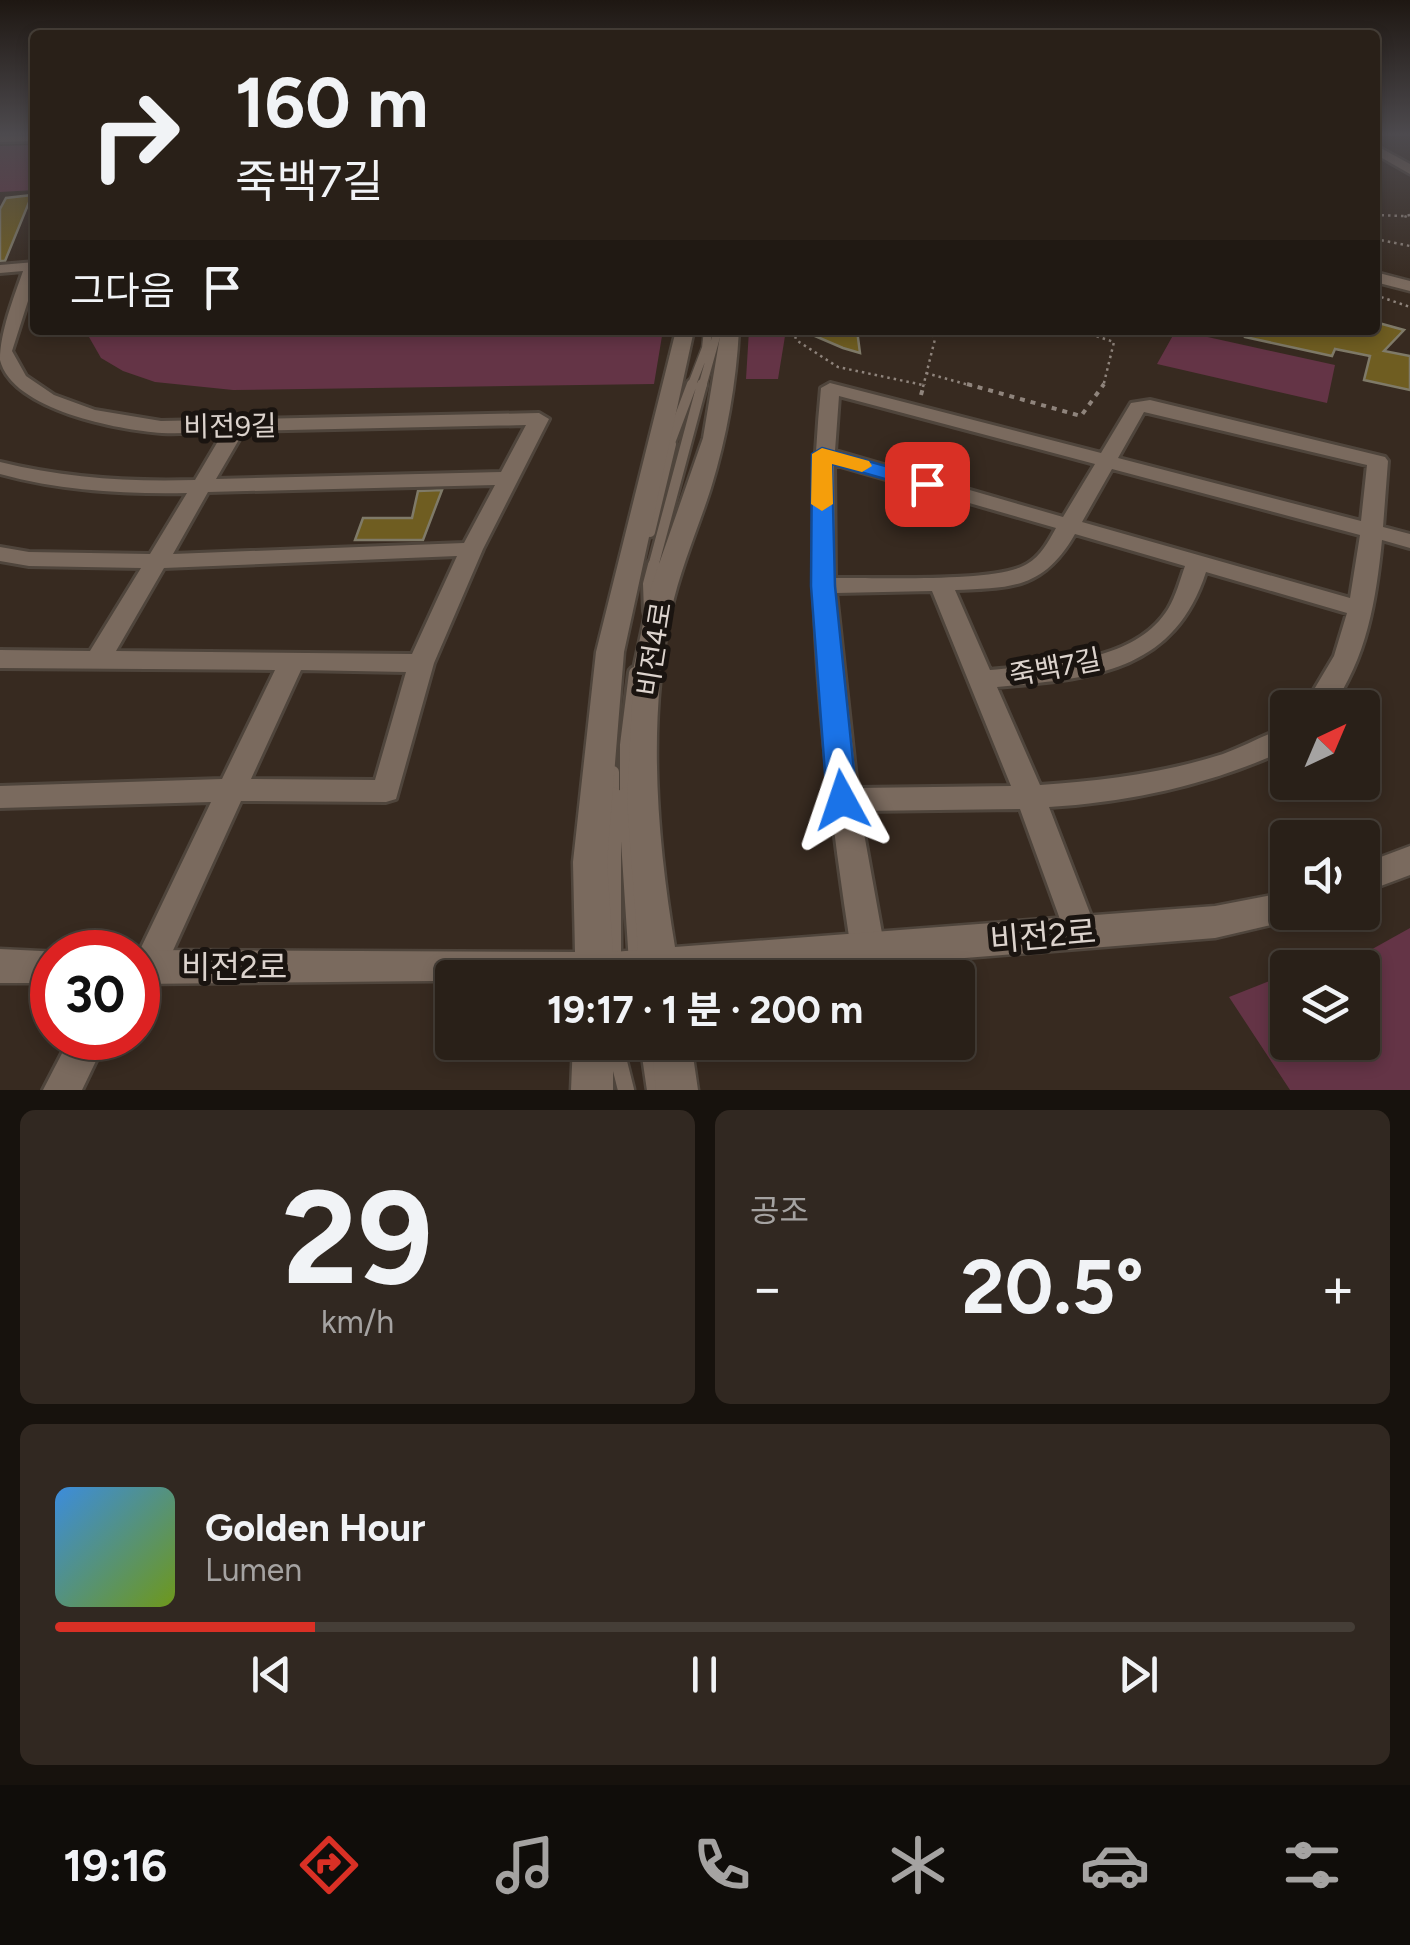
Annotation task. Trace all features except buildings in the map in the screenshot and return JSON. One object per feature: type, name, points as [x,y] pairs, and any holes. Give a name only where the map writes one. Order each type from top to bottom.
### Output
[{"type":"main road","points":[[1380,278],[1410,286]]},
{"type":"main road","name":"비전4로","points":[[619,960],[590,862],[600,730],[610,652],[684,335]]},
{"type":"main road","name":"비전4로","points":[[627,960],[648,880],[645,736],[651,614],[706,470],[729,335]]},
{"type":"main road","points":[[1380,872],[1410,860]]},
{"type":"main road","name":"비전2로","points":[[766,960],[1215,922],[1270,911]]},
{"type":"main road","points":[[0,966],[30,966]]},
{"type":"main road","name":"비전2로","points":[[160,967],[435,966]]},
{"type":"main road","points":[[592,1090],[593,1060]]},
{"type":"main road","points":[[674,1060],[677,1090]]},
{"type":"street","name":"비전9길","points":[[0,269],[30,266]]},
{"type":"street","name":"비전9길","points":[[0,798],[231,790],[386,791],[421,662],[472,549],[539,420],[161,427],[90,416],[46,399],[19,379],[3,351],[5,331],[30,271]]},
{"type":"street","points":[[868,950],[843,803],[823,586],[822,454],[830,388],[1410,541]]},
{"type":"street","points":[[823,586],[1013,577],[1034,571],[1050,556],[1138,407],[1150,406],[1378,461],[1360,609],[1348,657],[1330,690]]},
{"type":"street","points":[[98,660],[238,426]]},
{"type":"street","points":[[822,454],[1360,609]]},
{"type":"street","points":[[0,484],[10,471],[121,488],[507,478]]},
{"type":"street","points":[[0,554],[158,561],[472,549]]},
{"type":"street","name":"죽백7길","points":[[940,582],[980,680],[1094,664],[1143,644],[1174,620],[1198,562]]},
{"type":"street","points":[[0,659],[421,662]]},
{"type":"street","points":[[160,933],[292,661]]},
{"type":"street","points":[[980,680],[1030,796],[1081,934]]},
{"type":"street","points":[[843,803],[1082,793],[1214,770],[1270,745]]},
{"type":"street","points":[[62,1090],[78,1060]]},
{"type":"lane","points":[[622,960],[613,702],[671,444],[707,335]]},
{"type":"lane","points":[[651,614],[670,497],[717,335]]},
{"type":"lane","points":[[653,473],[671,444]]},
{"type":"lane","points":[[621,1060],[626,1089]]},
{"type":"lane","points":[[651,1060],[656,1090]]},
{"type":"path","points":[[1380,215],[1410,216]]},
{"type":"path","points":[[1380,240],[1410,246]]},
{"type":"path","points":[[1380,297],[1410,306]]},
{"type":"path","points":[[795,335],[796,340],[838,367],[923,385]]},
{"type":"path","points":[[917,409],[933,335]]},
{"type":"path","points":[[926,373],[1081,416],[1104,386],[1114,342],[1093,335]]},
{"type":"shaded area","points":[[0,184],[30,184],[30,190],[0,192]]},
{"type":"shaded area","points":[[88,335],[662,335],[654,384],[233,390],[155,382],[101,358]]},
{"type":"shaded area","points":[[749,335],[785,335],[778,379],[746,379]]},
{"type":"shaded area","points":[[1173,335],[1199,335],[1335,365],[1327,403],[1157,364]]},
{"type":"shaded area","points":[[1410,928],[1410,1090],[1290,1090],[1270,1060],[1380,1060],[1380,950],[1371,950]]},
{"type":"shaded area","points":[[1270,981],[1270,1060],[1229,997]]},
{"type":"slow traffic","points":[[822,504],[822,454],[862,466]]},
{"type":"route","points":[[842,800],[823,586],[822,454],[927,484]]}]
